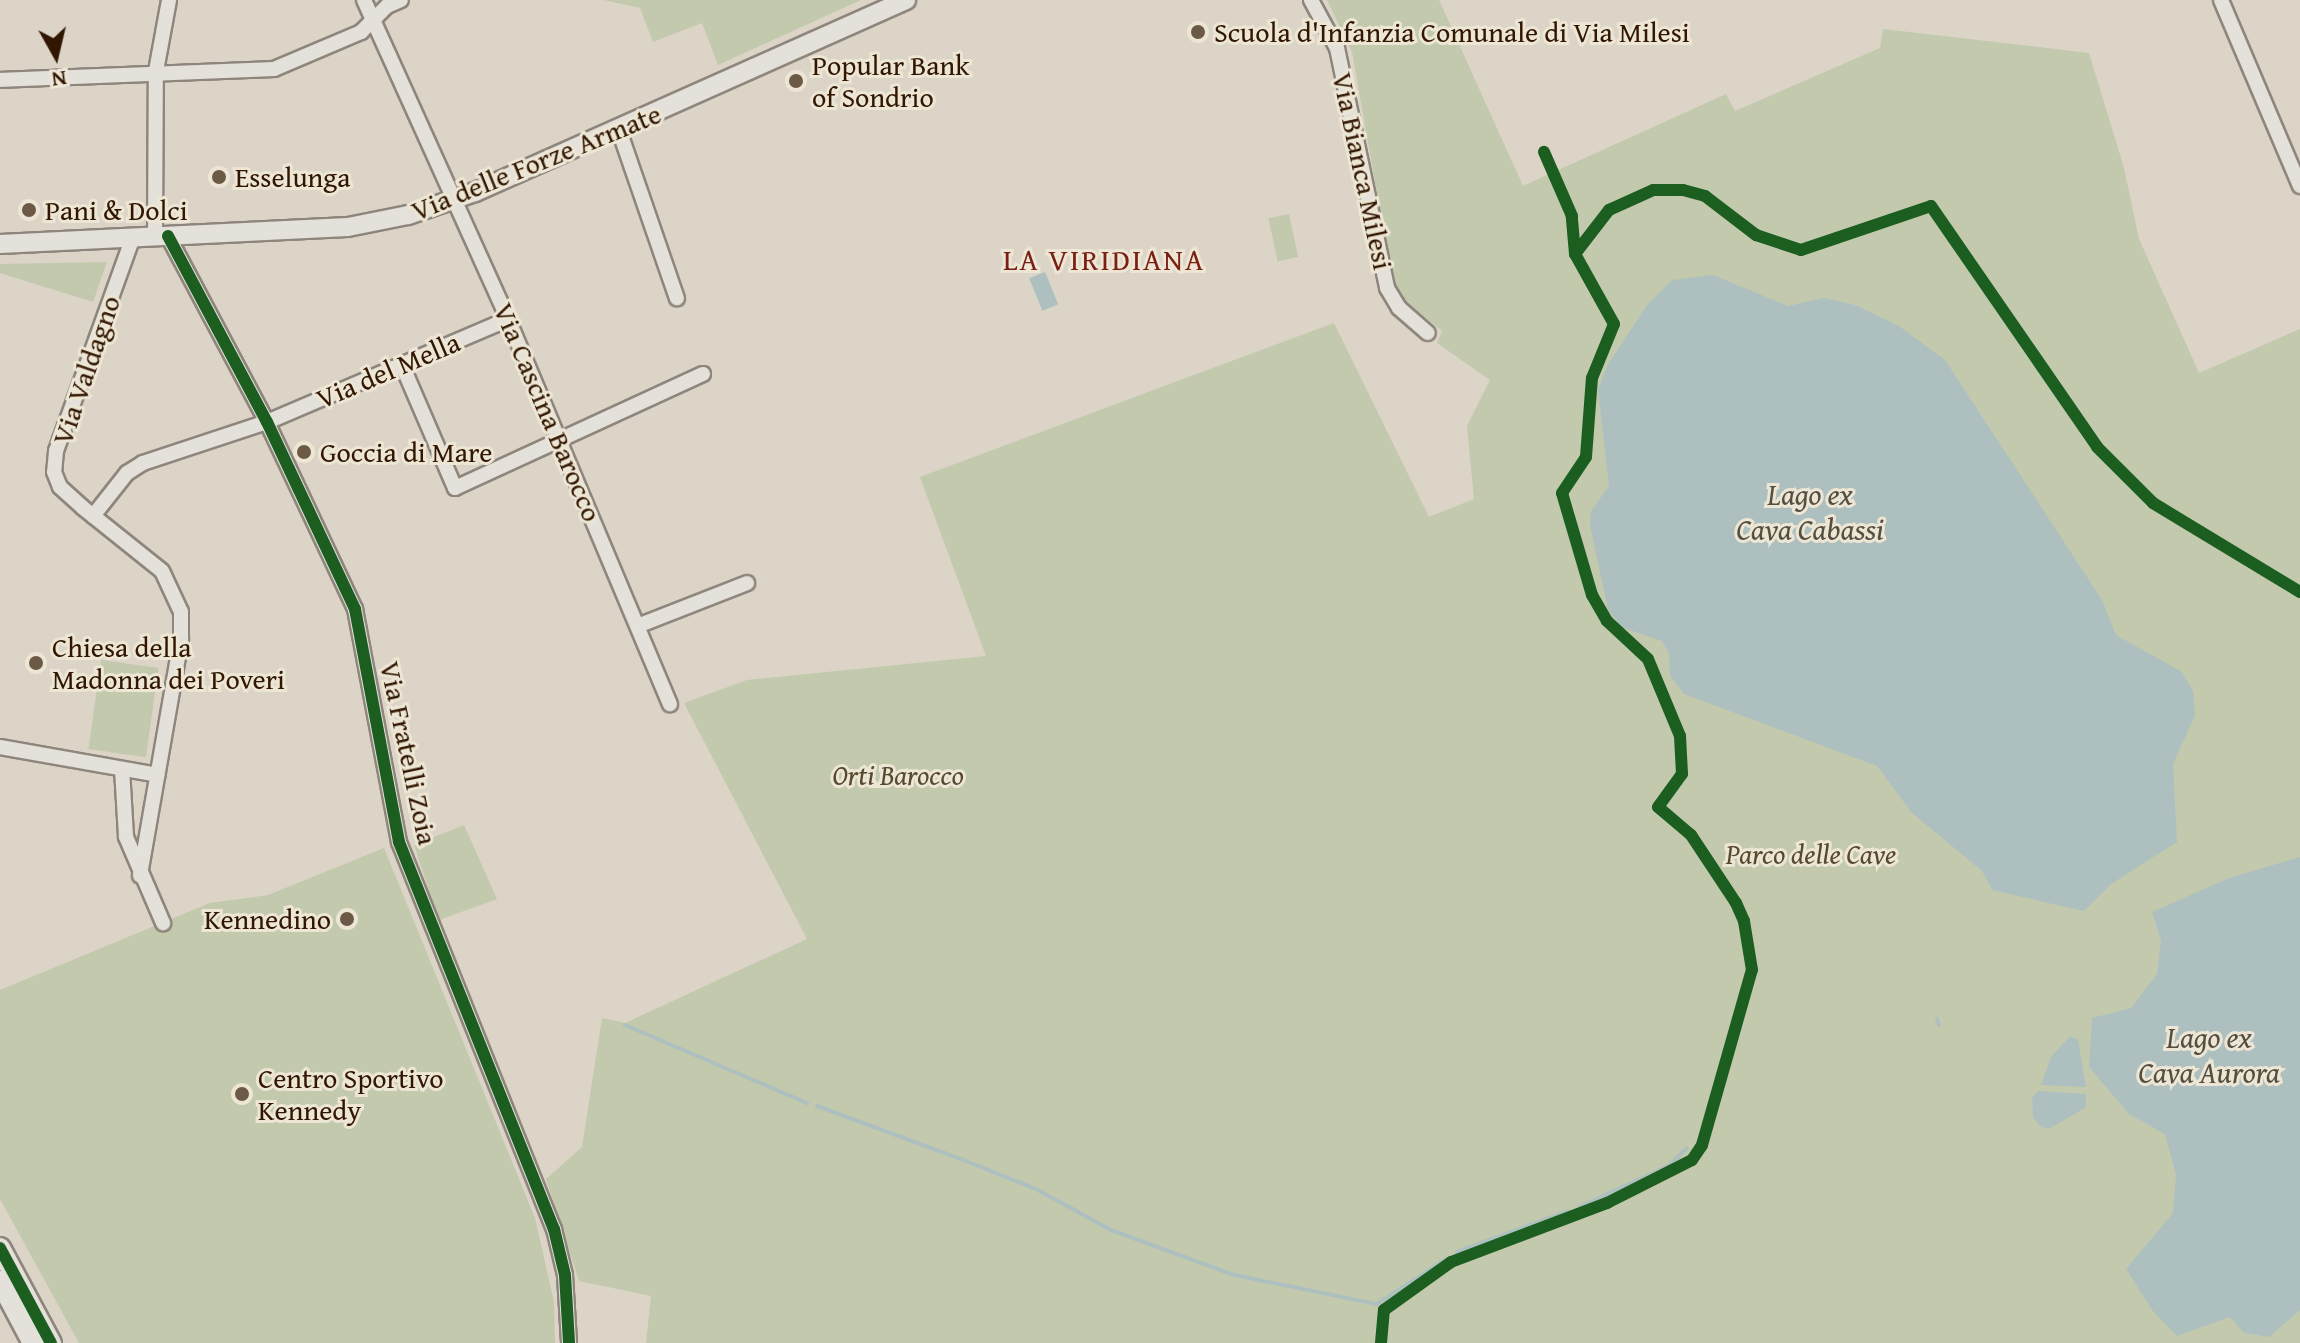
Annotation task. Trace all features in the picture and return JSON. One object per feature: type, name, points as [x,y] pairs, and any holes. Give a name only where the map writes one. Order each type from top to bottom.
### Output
[{"type":"main road","points":[[0,1248],[51,1343]]},
{"type":"main road","points":[[0,1281],[33,1343]]},
{"type":"street","points":[[161,236],[156,71],[169,0]]},
{"type":"street","name":"Via Cascina Barocco","points":[[364,0],[508,319],[640,625],[670,704]]},
{"type":"street","points":[[0,80],[156,71],[225,74],[274,69],[361,32],[401,0]]},
{"type":"street","name":"Via delle Forze Armate","points":[[5,242],[348,227],[453,201],[619,130],[906,0]]},
{"type":"street","name":"Via Bianca Milesi","points":[[1311,0],[1337,48],[1387,288],[1399,308],[1428,333]]},
{"type":"street","points":[[2221,0],[2300,186]]},
{"type":"street","points":[[619,130],[677,298]]},
{"type":"street","name":"Via Fratelli Zoia","points":[[161,236],[267,422],[355,609],[399,842],[554,1229],[565,1275],[569,1343]]},
{"type":"street","name":"Via Valdagno","points":[[133,237],[56,451],[54,472],[60,487],[156,565],[181,612],[181,640],[140,875]]},
{"type":"street","name":"Via del Mella","points":[[93,516],[135,467],[267,422],[508,319]]},
{"type":"street","points":[[402,365],[455,488],[703,374]]},
{"type":"street","points":[[640,625],[747,583]]},
{"type":"street","points":[[0,747],[158,775]]},
{"type":"street","points":[[122,769],[126,837],[163,923]]},
{"type":"street","points":[[126,837],[146,839]]},
{"type":"green space","points":[[604,0],[861,0],[718,65],[702,23],[653,42],[640,8]]},
{"type":"green space","name":"Parco delle Cave","points":[[1327,0],[1439,0],[1523,186],[1726,94],[1735,111],[1880,48],[1883,29],[2089,53],[2124,168],[2139,239],[2199,373],[2300,329],[2300,1343],[646,1343],[651,1296],[579,1281],[546,1179],[582,1147],[602,1018],[625,1023],[807,939],[684,703],[747,680],[986,656],[920,477],[1334,323],[1429,517],[1474,499],[1467,426],[1490,380],[1437,343],[1442,331],[1402,298],[1391,273],[1352,52]]},
{"type":"green space","points":[[1289,214],[1298,257],[1278,261],[1268,218]]},
{"type":"green space","points":[[107,262],[93,302],[0,273],[0,264]]},
{"type":"green space","points":[[101,660],[158,668],[146,757],[88,749]]},
{"type":"green space","points":[[464,825],[497,899],[439,920],[414,845]]},
{"type":"green space","name":"Centro Sportivo Kennedy","points":[[384,848],[535,1218],[554,1302],[555,1343],[79,1343],[0,1199],[0,990],[210,903],[268,895]]},
{"type":"water","points":[[1045,272],[1058,304],[1042,311],[1029,278]]},
{"type":"water","name":"Lago ex Cava Cabassi","points":[[1713,275],[1788,306],[1824,298],[1855,305],[1899,326],[1945,360],[2102,600],[2116,635],[2182,672],[2193,691],[2195,715],[2173,764],[2177,842],[2111,884],[2084,911],[1992,890],[1982,871],[1912,813],[1877,766],[1684,694],[1670,675],[1669,654],[1662,641],[1621,627],[1608,609],[1590,526],[1591,511],[1609,486],[1598,390],[1607,366],[1647,305],[1672,280]]},
{"type":"water","name":"Lago ex Cava Aurora","points":[[2300,857],[2300,1310],[2269,1337],[2244,1333],[2230,1317],[2177,1336],[2152,1310],[2126,1269],[2173,1213],[2176,1175],[2165,1134],[2129,1114],[2089,1067],[2092,1018],[2131,1008],[2157,974],[2161,941],[2152,912],[2229,878]]},
{"type":"water","points":[[2070,1036],[2078,1040],[2086,1087],[2041,1085],[2051,1057]]},
{"type":"water","points":[[2038,1091],[2086,1094],[2086,1107],[2049,1129],[2041,1127],[2033,1117],[2032,1098]]},
{"type":"waterway","points":[[1937,1019],[1939,1025]]},
{"type":"waterway","points":[[625,1025],[807,1103]]},
{"type":"waterway","points":[[817,1106],[1036,1189],[1111,1230],[1234,1275],[1377,1304],[1446,1259]]},
{"type":"waterway","points":[[1579,1207],[1668,1166],[1687,1148]]},
{"type":"waterway","points":[[1457,1252],[1568,1211]]},
{"type":"cycle path","points":[[1381,1343],[1384,1310],[1451,1262],[1607,1203],[1692,1160],[1702,1145],[1752,970],[1744,921],[1736,903],[1691,835],[1658,807],[1682,774],[1680,736],[1648,659],[1607,621],[1592,595],[1562,493],[1586,457],[1592,378],[1614,324],[1575,254],[1572,216],[1544,152]]},
{"type":"cycle path","points":[[1575,254],[1609,210],[1653,190],[1683,190],[1705,196],[1756,235],[1801,250],[1931,206],[2097,447],[2153,503],[2300,592]]},
{"type":"cycle path","points":[[168,236],[267,422],[355,609],[399,842],[554,1229],[565,1275],[569,1343]]},
{"type":"cycle path","points":[[0,1248],[51,1343]]},
{"type":"place","name":"Scuola d'Infanzia Comunale di Via Milesi","points":[[1198,32]]},
{"type":"place","name":"Popular Bank of Sondrio","points":[[796,81]]},
{"type":"place","name":"Esselunga","points":[[219,177]]},
{"type":"place","name":"Pani & Dolci","points":[[29,210]]},
{"type":"place","name":"Goccia di Mare","points":[[304,452]]},
{"type":"place","name":"Chiesa della Madonna dei Poveri","points":[[36,663]]},
{"type":"place","name":"Kennedino","points":[[347,919]]},
{"type":"place","name":"Centro Sportivo Kennedy","points":[[242,1094]]},
{"type":"district","name":"LA VIRIDIANA","points":[[1104,259]]},
{"type":"park label","name":"Orti Barocco","points":[[898,775]]}]
